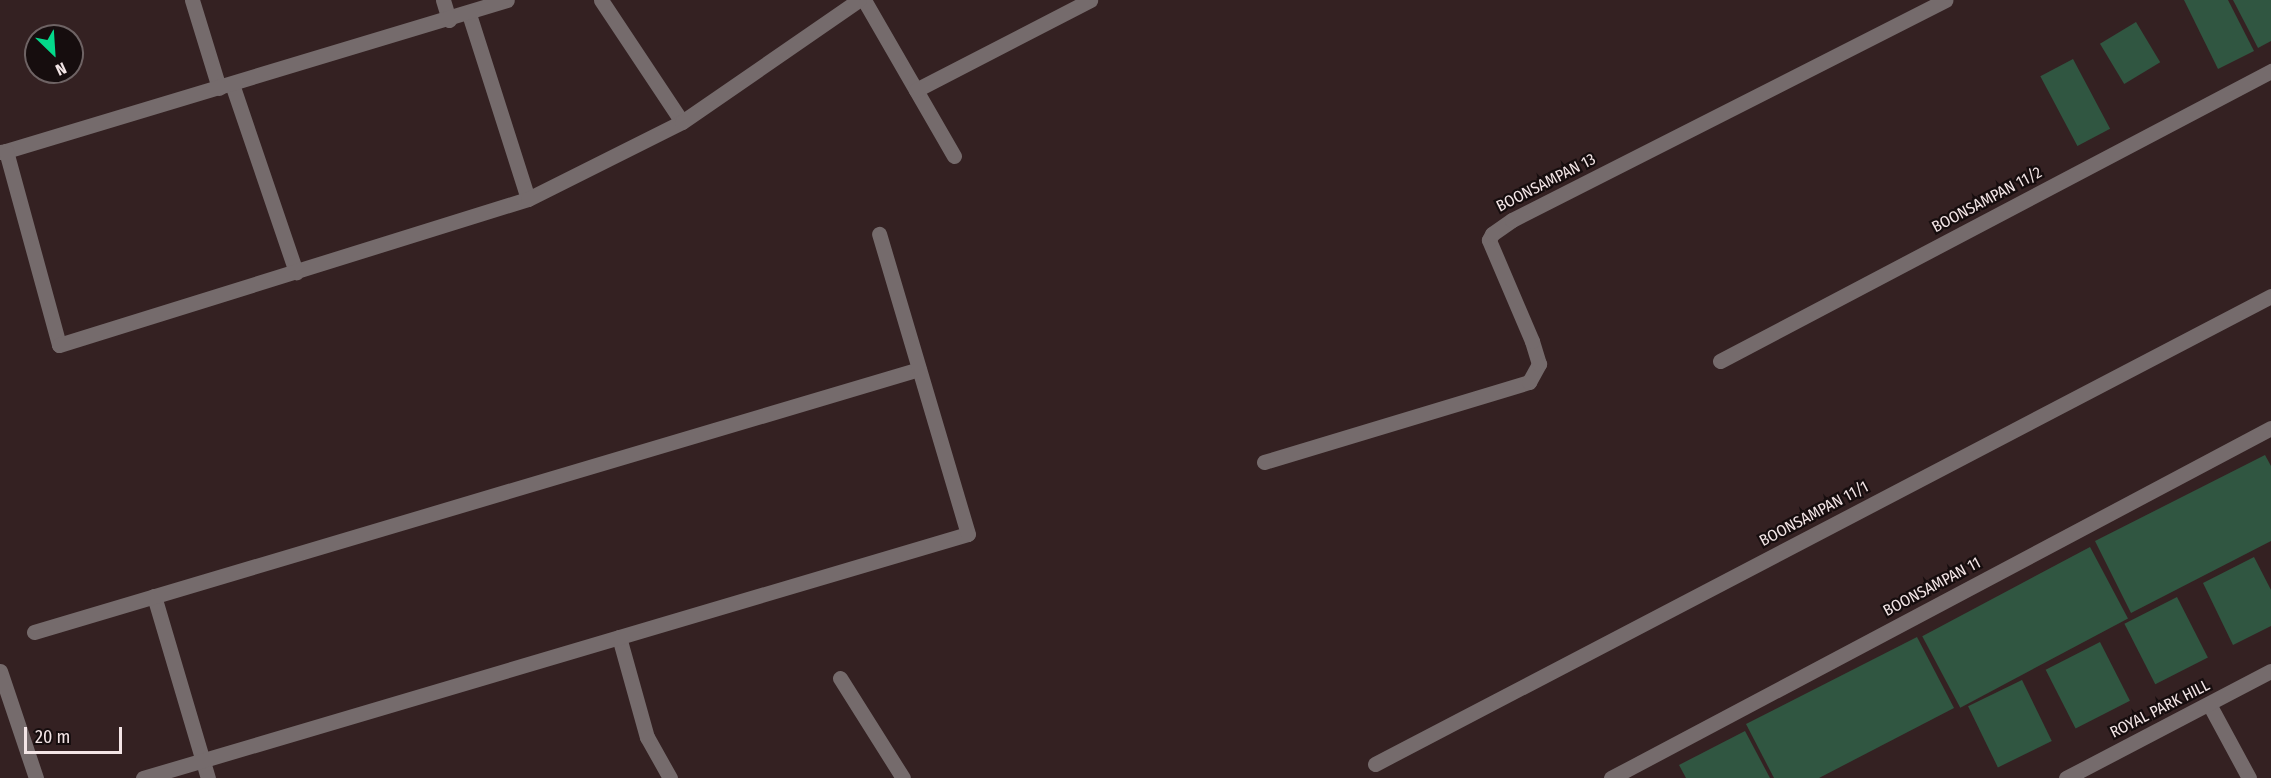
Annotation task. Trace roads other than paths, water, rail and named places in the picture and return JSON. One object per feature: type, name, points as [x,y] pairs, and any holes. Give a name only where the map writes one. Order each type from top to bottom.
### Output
[{"type":"street","points":[[192,0],[296,272]]},
{"type":"street","points":[[443,0],[449,20]]},
{"type":"street","points":[[507,0],[449,20],[3,151],[59,345],[528,199],[682,122],[862,0],[954,156]]},
{"type":"street","points":[[601,0],[682,122]]},
{"type":"street","points":[[916,90],[1090,0]]},
{"type":"street","name":"BOONSAMPAN 13","points":[[1264,462],[1529,382],[1539,364],[1532,341],[1489,240],[1492,234],[1512,220],[1945,0]]},
{"type":"street","points":[[469,14],[528,199]]},
{"type":"street","name":"BOONSAMPAN 11/2","points":[[1720,361],[2271,71]]},
{"type":"street","points":[[142,778],[968,534],[879,234]]},
{"type":"street","name":"BOONSAMPAN 11/1","points":[[1375,764],[2271,296]]},
{"type":"street","points":[[34,632],[919,369]]},
{"type":"street","name":"BOONSAMPAN 11","points":[[1611,778],[2271,428]]},
{"type":"street","points":[[154,596],[208,778]]},
{"type":"street","points":[[619,637],[648,737],[670,778]]},
{"type":"street","points":[[0,671],[36,778]]},
{"type":"street","name":"ROYAL PARK HILL","points":[[2066,778],[2271,671]]},
{"type":"street","points":[[840,678],[903,778]]},
{"type":"street","points":[[2209,704],[2249,778]]}]
